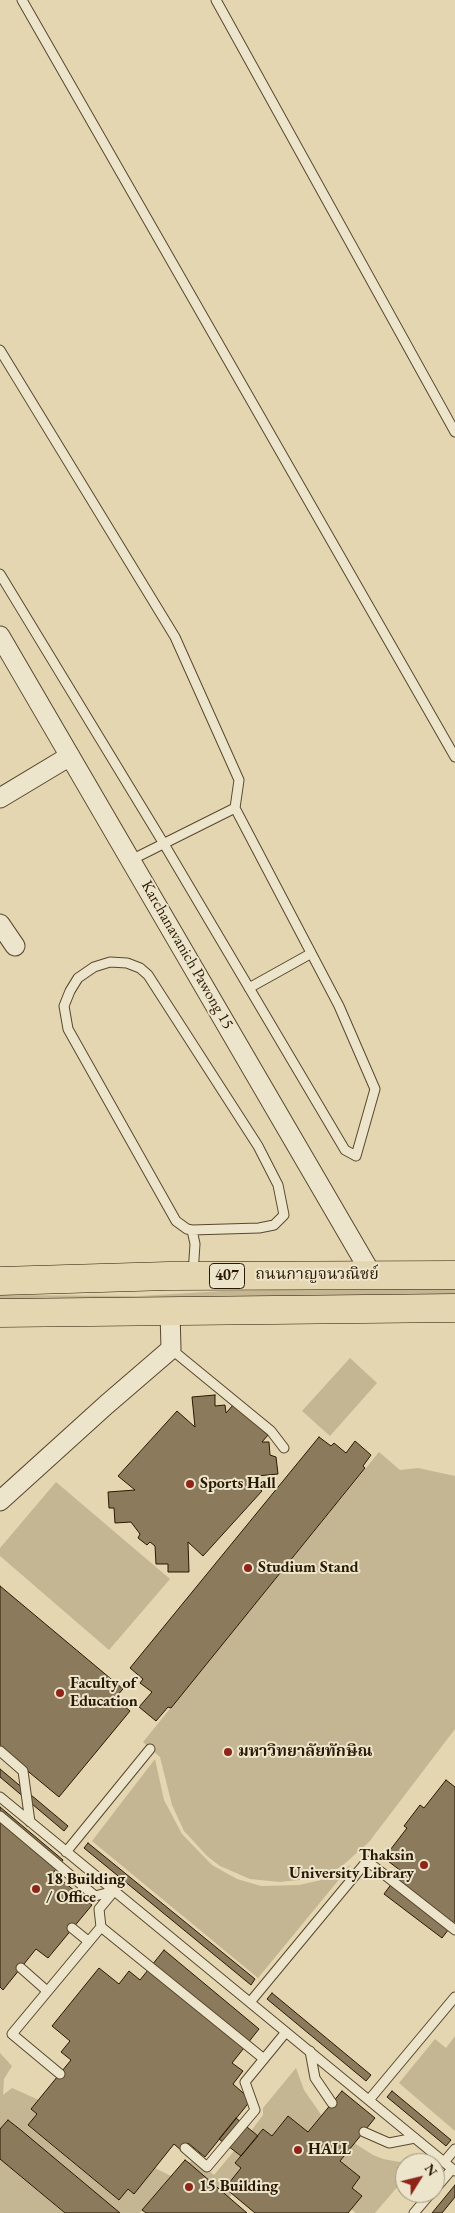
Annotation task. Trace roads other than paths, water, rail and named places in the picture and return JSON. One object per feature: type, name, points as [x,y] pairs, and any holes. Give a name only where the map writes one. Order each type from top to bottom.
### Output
[{"type":"main road","name":"ถนนกาญจนวณิชย์","points":[[0,1280],[193,1276],[455,1275]]},
{"type":"main road","name":"407","points":[[0,1313],[455,1308]]},
{"type":"street","name":"Karchanavanich Pawong 15","points":[[0,636],[372,1275]]},
{"type":"street","points":[[0,798],[70,756]]},
{"type":"street","points":[[0,924],[15,946]]},
{"type":"street","points":[[0,1502],[171,1349],[170,1312]]},
{"type":"lane","points":[[22,0],[455,757]]},
{"type":"lane","points":[[216,0],[455,432]]},
{"type":"lane","points":[[0,350],[175,637],[239,780],[236,808],[310,954],[339,1006],[375,1089],[356,1156],[344,1150],[164,844],[0,574]]},
{"type":"lane","points":[[131,860],[236,808]]},
{"type":"lane","points":[[249,988],[310,954]]},
{"type":"lane","points":[[110,962],[127,963],[140,968],[148,974],[258,1146],[278,1185],[284,1215],[274,1226],[192,1230],[176,1221],[68,1028],[64,1006],[78,978],[94,967],[110,962]]},
{"type":"lane","points":[[192,1230],[195,1244],[193,1276]]},
{"type":"lane","points":[[171,1349],[271,1431],[284,1448]]},
{"type":"lane","points":[[66,1852],[150,1748]]},
{"type":"lane","points":[[0,1752],[23,1771],[30,1822]]},
{"type":"lane","points":[[0,1797],[251,2001],[433,2153]]},
{"type":"lane","points":[[0,1816],[95,1896],[114,1891]]},
{"type":"lane","points":[[251,2001],[367,1861],[455,1930]]},
{"type":"lane","points":[[114,1891],[99,1909],[101,1927],[264,2059]]},
{"type":"lane","points":[[60,2074],[12,2034],[101,1927]]},
{"type":"lane","points":[[72,1928],[88,1941]]},
{"type":"lane","points":[[21,1968],[47,1991]]},
{"type":"lane","points":[[369,2100],[455,1997]]},
{"type":"lane","points":[[185,2148],[207,2167],[256,2110],[245,2082],[286,2032]]},
{"type":"lane","points":[[310,2051],[315,2078],[332,2103]]},
{"type":"lane","points":[[364,2132],[389,2143],[415,2138]]},
{"type":"lane","points":[[445,2161],[455,2149]]},
{"type":"lane","points":[[445,2179],[454,2170]]},
{"type":"lane","points":[[414,2213],[423,2203]]},
{"type":"place","name":"Sports Hall","points":[[190,1484]]},
{"type":"place","name":"Studium Stand","points":[[248,1568]]},
{"type":"place","name":"Faculty of Education","points":[[60,1693]]},
{"type":"place","name":"มหาวิทยาลัยทักษิณ","points":[[228,1752]]},
{"type":"place","name":"Thaksin University Library","points":[[424,1865]]},
{"type":"place","name":"18 Building / Office","points":[[36,1889]]},
{"type":"place","name":"HALL","points":[[298,2150]]},
{"type":"place","name":"15 Building","points":[[189,2187]]}]
